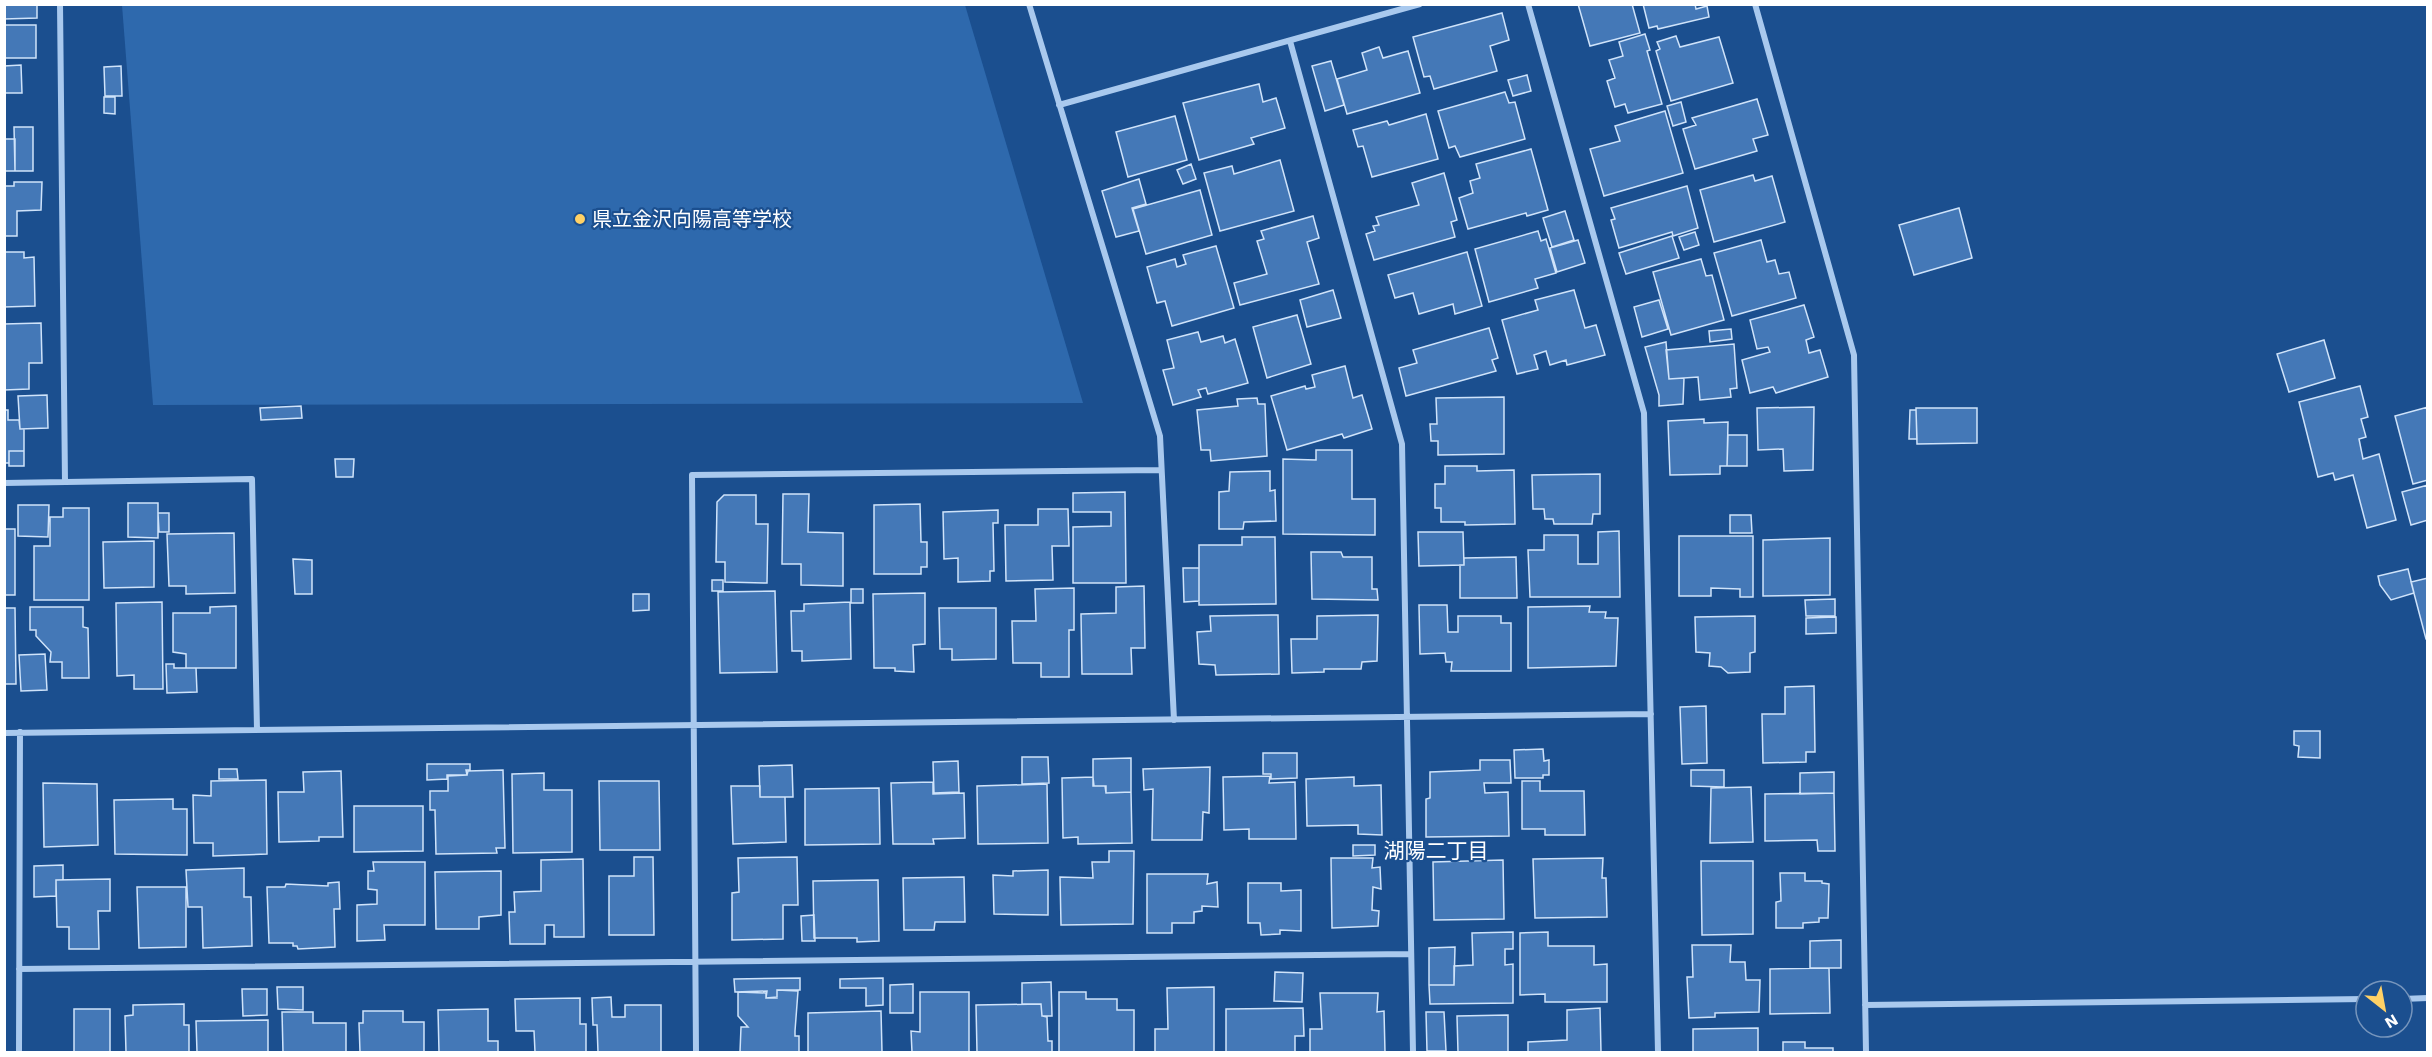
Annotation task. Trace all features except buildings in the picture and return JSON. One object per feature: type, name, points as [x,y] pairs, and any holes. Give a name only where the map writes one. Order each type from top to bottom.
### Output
[{"type":"street","points":[[60,4],[65,482]]},
{"type":"street","points":[[1029,4],[1160,436],[1174,720]]},
{"type":"street","points":[[1059,105],[1420,4]]},
{"type":"street","points":[[1528,4],[1644,413],[1658,1053]]},
{"type":"street","points":[[1755,4],[1854,355],[1866,1053]]},
{"type":"street","points":[[1290,41],[1402,444],[1413,1053]]},
{"type":"street","points":[[696,1053],[692,476],[1161,470]]},
{"type":"street","points":[[4,483],[252,479],[257,730]]},
{"type":"street","points":[[4,733],[1651,714]]},
{"type":"street","points":[[19,1053],[20,732]]},
{"type":"street","points":[[19,969],[1411,954]]},
{"type":"street","points":[[1865,1005],[2354,999]]},
{"type":"shaded area","name":"県立金沢向陽高等学校","points":[[122,5],[965,5],[1083,403],[153,405]]},
{"type":"place","name":"県立金沢向陽高等学校","points":[[580,219]]},
{"type":"district","name":"湖陽二丁目","points":[[1436,851]]}]
